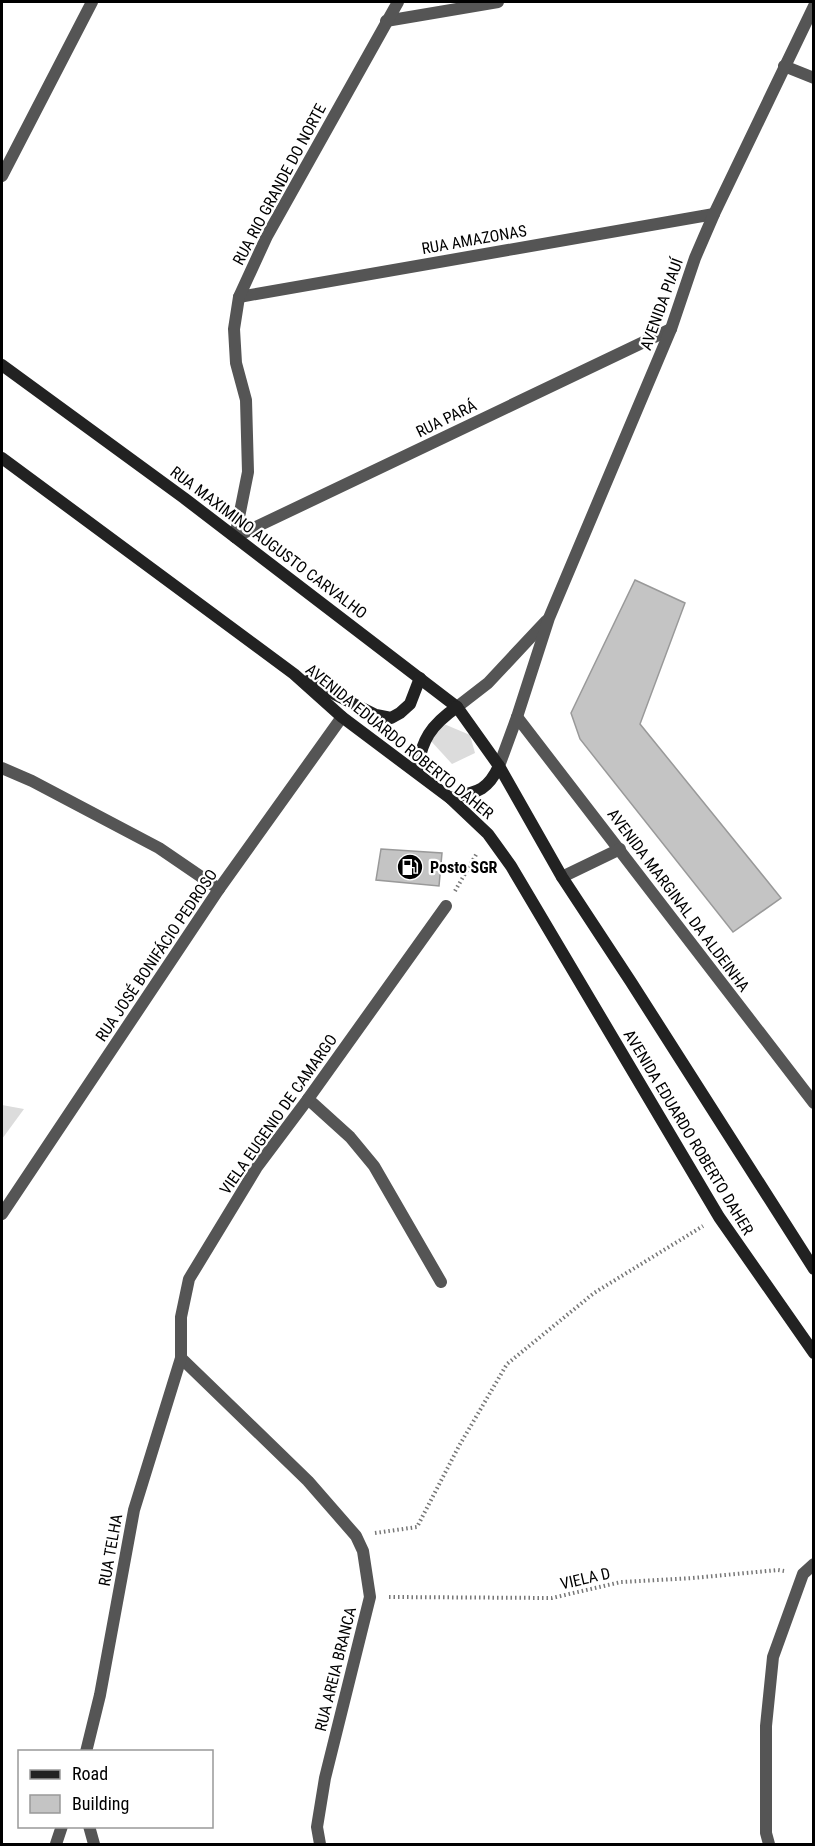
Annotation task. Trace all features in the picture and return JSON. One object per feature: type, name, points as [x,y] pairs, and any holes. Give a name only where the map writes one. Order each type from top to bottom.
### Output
[{"type":"main road","name":"RUA MAXIMINO AUGUSTO CARVALHO","points":[[2,365],[184,498],[457,707],[499,766]]},
{"type":"main road","name":"AVENIDA EDUARDO ROBERTO DAHER","points":[[2,458],[294,674],[342,717],[450,798],[488,834],[511,866],[719,1217],[813,1353]]},
{"type":"main road","points":[[294,674],[376,715],[391,718],[410,704],[420,678]]},
{"type":"main road","points":[[417,772],[420,752],[430,732],[442,717],[457,707]]},
{"type":"main road","name":"AVENIDA EDUARDO ROBERTO DAHER","points":[[499,766],[562,877],[813,1269]]},
{"type":"main road","points":[[450,798],[475,792],[485,786],[493,779],[499,766]]},
{"type":"street","points":[[2,176],[92,2]]},
{"type":"street","name":"RUA RIO GRANDE DO NORTE","points":[[235,537],[248,472],[246,400],[236,363],[234,329],[239,297],[267,236],[398,2]]},
{"type":"street","points":[[386,21],[498,2]]},
{"type":"street","name":"AVENIDA PIAUÍ","points":[[499,766],[518,717],[549,618],[671,329],[695,258],[813,6]]},
{"type":"street","points":[[784,66],[813,78]]},
{"type":"street","name":"RUA AMAZONAS","points":[[239,297],[714,214]]},
{"type":"street","name":"RUA PARÁ","points":[[235,537],[671,329]]},
{"type":"street","name":"AVENIDA PIAUÍ","points":[[457,707],[488,682],[549,618]]},
{"type":"street","name":"RUA JOSÉ BONIFÁCIO PEDROSO","points":[[2,1214],[219,889],[342,717]]},
{"type":"street","name":"AVENIDA MARGINAL DA ALDEINHA","points":[[518,717],[813,1103]]},
{"type":"street","points":[[2,768],[32,781],[159,848],[219,889]]},
{"type":"street","points":[[562,877],[620,849]]},
{"type":"street","name":"VIELA EUGENIO DE CAMARGO","points":[[181,1358],[181,1317],[189,1279],[257,1167],[446,906]]},
{"type":"street","points":[[308,1099],[350,1137],[374,1166],[441,1282]]},
{"type":"street","name":"RUA AREIA BRANCA","points":[[181,1358],[308,1481],[356,1536],[363,1551],[370,1597],[325,1778],[317,1827],[320,1845]]},
{"type":"street","name":"RUA TELHA","points":[[86,1750],[100,1695],[134,1510],[181,1358]]},
{"type":"street","points":[[769,1845],[766,1833],[766,1726],[773,1657],[803,1574],[813,1564]]},
{"type":"street","points":[[56,1845],[62,1828]]},
{"type":"street","points":[[89,1828],[94,1845]]},
{"type":"path","points":[[446,906],[488,834]]},
{"type":"path","points":[[356,1536],[417,1527],[459,1446],[507,1364],[594,1293],[719,1217]]},
{"type":"path","name":"VIELA D","points":[[370,1597],[552,1598],[621,1582],[778,1570],[803,1574]]},
{"type":"shaded area","points":[[444,724],[470,735],[475,753],[452,764],[431,741]]},
{"type":"shaded area","points":[[2,1105],[24,1109],[2,1139]]},
{"type":"building","points":[[635,580],[685,603],[640,724],[781,898],[733,932],[580,739],[571,713]]},
{"type":"building","name":"Posto SGR","points":[[381,849],[442,853],[439,886],[376,880]]},
{"type":"place","name":"Posto SGR","points":[[410,867]]}]
